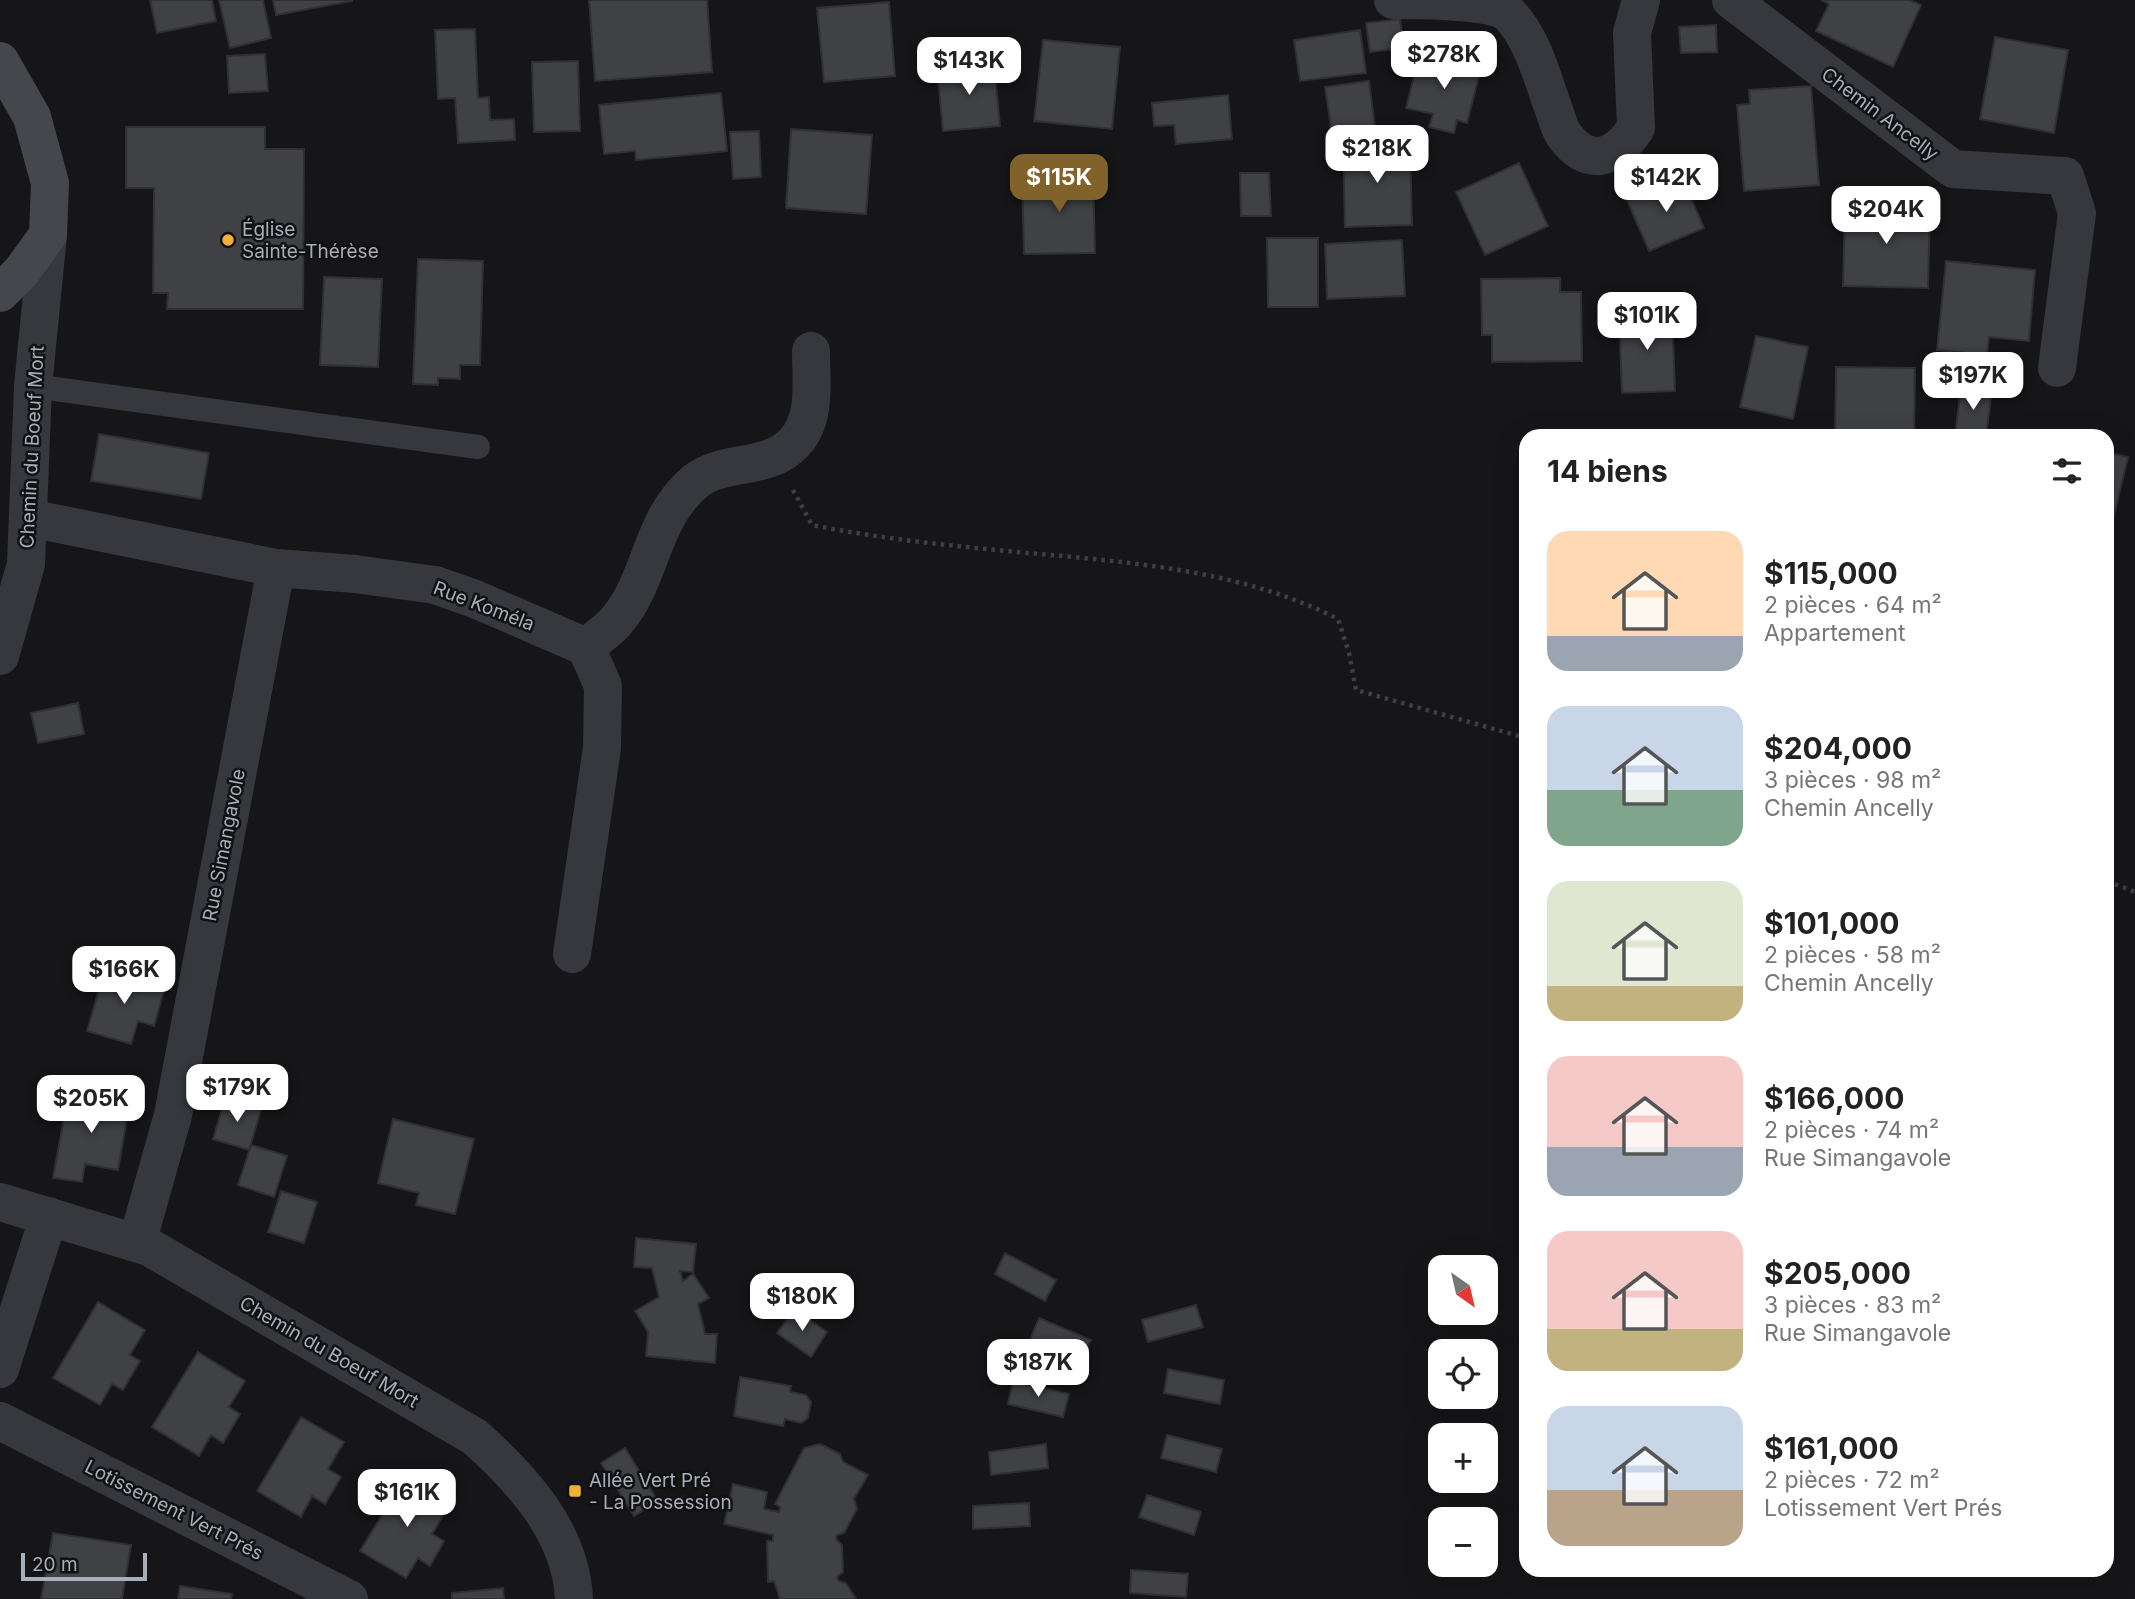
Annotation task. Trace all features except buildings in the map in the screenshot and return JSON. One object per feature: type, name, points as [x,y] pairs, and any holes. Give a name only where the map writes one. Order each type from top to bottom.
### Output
[{"type":"main road","points":[[0,61],[33,117],[51,183],[48,235],[21,272],[0,293]]},
{"type":"street","points":[[1393,0],[1479,1],[1507,12],[1528,40],[1563,134],[1578,148],[1594,157],[1613,153],[1627,141],[1636,128],[1632,33],[1640,0]]},
{"type":"street","name":"Chemin Ancelly","points":[[1731,0],[1953,169],[2065,176],[2077,213],[2057,368]]},
{"type":"street","name":"Chemin du Boeuf Mort","points":[[0,656],[26,564],[33,386],[48,235]]},
{"type":"street","points":[[572,954],[602,748],[603,686],[586,647],[618,619],[645,569],[666,514],[698,480],[731,467],[772,459],[795,443],[811,413],[811,351]]},
{"type":"street","name":"Rue Koméla","points":[[29,518],[276,568],[355,574],[435,585],[475,599],[586,647]]},
{"type":"street","name":"Rue Simangavole","points":[[137,1243],[173,1115],[276,568]]},
{"type":"street","name":"Chemin du Boeuf Mort","points":[[0,1202],[149,1247],[475,1437],[510,1468],[542,1508],[562,1550],[574,1599]]},
{"type":"street","points":[[0,1369],[49,1216]]},
{"type":"street","name":"Lotissement Vert Prés","points":[[0,1421],[349,1599]]},
{"type":"lane","points":[[33,386],[478,447]]},
{"type":"path","points":[[761,461],[792,489],[812,525],[878,538],[1164,565],[1307,603],[1338,619],[1349,653],[1356,691],[1519,736]]},
{"type":"path","points":[[2114,884],[2135,892]]},
{"type":"place","name":"Église Sainte-Thérèse","points":[[228,240]]},
{"type":"place","name":"Allée Vert Pré - La Possession","points":[[575,1491]]}]
